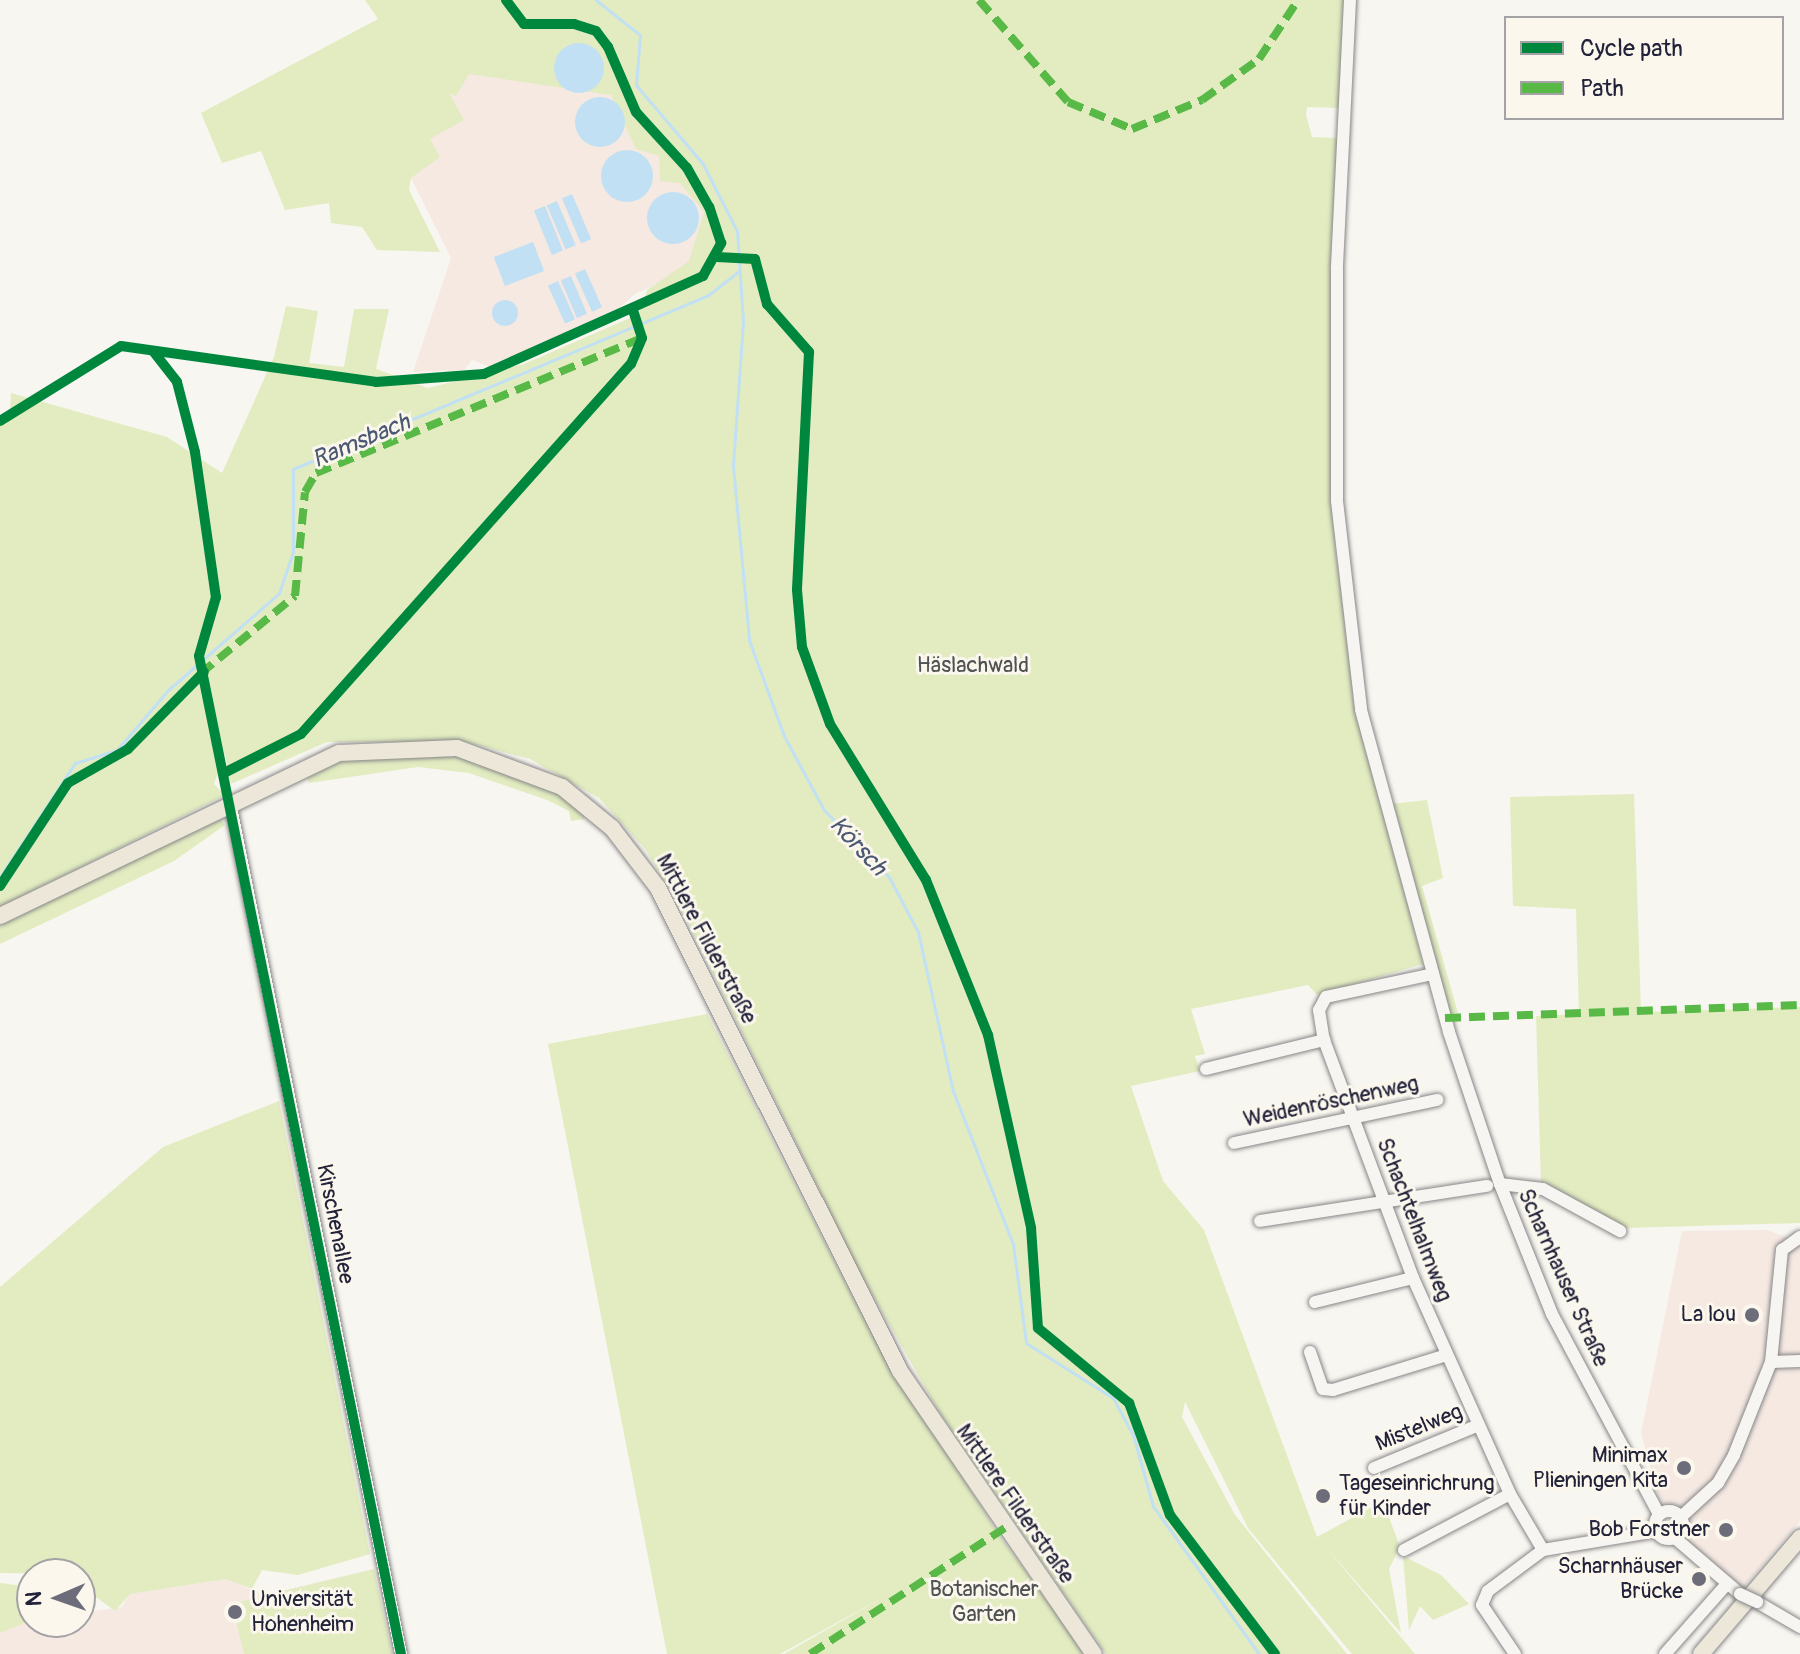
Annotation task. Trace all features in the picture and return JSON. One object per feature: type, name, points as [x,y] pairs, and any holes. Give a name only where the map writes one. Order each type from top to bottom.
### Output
[{"type":"main road","name":"Mittlere Filderstraße","points":[[0,916],[230,802],[339,753],[435,745],[534,772],[612,828],[658,888],[900,1371],[1094,1654]]},
{"type":"main road","points":[[1701,1654],[1800,1538]]},
{"type":"street","name":"Scharnhauser Straße","points":[[1350,0],[1337,270],[1339,551],[1365,729],[1494,1185],[1552,1314],[1659,1514]]},
{"type":"street","name":"Kirschenallee","points":[[230,802],[401,1654]]},
{"type":"street","name":"Schachtelhalmweg","points":[[1433,974],[1326,997],[1319,1010],[1324,1040],[1413,1278],[1510,1494],[1543,1550]]},
{"type":"street","points":[[1206,1069],[1324,1040]]},
{"type":"street","name":"Weidenröschenweg","points":[[1234,1143],[1437,1100]]},
{"type":"street","name":"Scharnhauser Straße","points":[[1494,1185],[1543,1189],[1620,1231]]},
{"type":"street","points":[[1260,1221],[1383,1202],[1396,1206],[1494,1185]]},
{"type":"street","points":[[1675,1538],[1681,1517],[1721,1478],[1771,1362],[1782,1250],[1800,1237]]},
{"type":"street","points":[[1315,1302],[1413,1278]]},
{"type":"street","points":[[1310,1352],[1323,1389],[1333,1390],[1447,1355]]},
{"type":"street","points":[[1771,1362],[1800,1361]]},
{"type":"street","name":"Mistelweg","points":[[1374,1468],[1479,1425]]},
{"type":"street","points":[[1404,1550],[1510,1494]]},
{"type":"street","points":[[1656,1531],[1659,1514],[1681,1517]]},
{"type":"street","points":[[1515,1654],[1483,1596],[1543,1550],[1656,1531],[1675,1538],[1726,1585],[1800,1627]]},
{"type":"street","points":[[1665,1654],[1726,1585]]},
{"type":"shaded area","points":[[559,25],[706,209],[713,234],[669,290],[656,285],[636,293],[607,319],[492,368],[472,360],[464,370],[413,372],[451,258],[411,178],[446,89],[463,74],[518,69]]},
{"type":"shaded area","points":[[1767,1230],[1800,1242],[1800,1521],[1744,1587],[1694,1550],[1657,1492],[1641,1433],[1682,1231]]},
{"type":"shaded area","name":"Universität Hohenheim","points":[[374,1569],[392,1654],[0,1654],[0,1633],[14,1623],[16,1638],[96,1638],[96,1611],[122,1607],[129,1594],[227,1579],[263,1595]]},
{"type":"green space","name":"Häslachwald","points":[[365,0],[1346,0],[1339,108],[1307,107],[1306,115],[1312,137],[1338,138],[1335,545],[1356,705],[1423,964],[1317,995],[1308,985],[1191,1009],[1205,1054],[1195,1056],[1200,1071],[1131,1086],[1163,1181],[1204,1230],[1317,1537],[1383,1501],[1400,1547],[1389,1569],[1401,1633],[1324,1545],[1415,1654],[1352,1654],[1248,1528],[1185,1402],[1182,1417],[1235,1515],[1347,1654],[1106,1654],[938,1410],[859,1271],[686,918],[646,850],[599,798],[530,759],[466,742],[327,742],[231,784],[225,754],[214,784],[225,795],[0,907],[0,418],[10,412],[11,393],[167,437],[222,473],[274,357],[286,306],[318,311],[309,363],[344,367],[354,309],[389,309],[376,369],[428,388],[524,364],[639,314],[647,290],[689,261],[704,212],[680,183],[660,181],[659,156],[636,149],[611,95],[469,74],[456,96],[449,93],[464,120],[430,139],[440,157],[411,178],[409,190],[440,252],[377,250],[362,227],[331,223],[329,203],[285,210],[261,151],[222,163],[201,113],[378,19]]},
{"type":"green space","points":[[434,752],[486,762],[570,799],[585,811],[584,819],[571,821],[569,811],[547,800],[469,773],[418,767],[309,783],[307,777],[353,756]]},
{"type":"green space","points":[[1634,794],[1641,1012],[1800,1007],[1800,1223],[1626,1228],[1541,1183],[1536,1016],[1579,1014],[1576,909],[1513,906],[1510,797]]},
{"type":"green space","points":[[1427,800],[1443,878],[1422,886],[1458,1013],[1450,1013],[1391,804]]},
{"type":"green space","points":[[218,815],[225,825],[174,861],[0,944],[0,924]]},
{"type":"green space","name":"Botanischer Garten","points":[[707,1014],[871,1332],[997,1532],[1086,1654],[784,1654],[889,1594],[780,1654],[667,1654],[548,1044]]},
{"type":"green space","points":[[279,1101],[370,1554],[298,1575],[262,1570],[252,1589],[226,1579],[130,1594],[115,1611],[96,1597],[96,1558],[16,1558],[16,1573],[0,1573],[0,1287],[163,1147]]},
{"type":"green space","points":[[1403,1556],[1441,1575],[1469,1604],[1433,1620],[1420,1606],[1409,1630]]},
{"type":"green space","points":[[374,1569],[392,1654],[244,1654],[235,1617],[240,1602]]},
{"type":"green space","points":[[0,1583],[16,1585],[16,1626],[0,1633]]},
{"type":"water","points":[[579,43],[597,50],[604,68],[597,86],[579,93],[561,86],[554,68],[561,50]]},
{"type":"water","points":[[600,97],[618,104],[625,122],[618,140],[600,147],[582,140],[575,122],[582,104]]},
{"type":"water","points":[[627,150],[646,157],[653,176],[646,195],[627,202],[608,195],[601,176],[608,157]]},
{"type":"water","points":[[673,192],[692,199],[699,218],[692,237],[673,244],[654,237],[647,218],[654,199]]},
{"type":"water","points":[[572,194],[591,239],[581,243],[562,198]]},
{"type":"water","points":[[557,201],[576,245],[566,249],[547,205]]},
{"type":"water","points":[[545,206],[563,251],[552,255],[534,210]]},
{"type":"water","points":[[533,242],[544,271],[505,286],[494,257]]},
{"type":"water","points":[[585,269],[602,307],[592,312],[575,273]]},
{"type":"water","points":[[571,276],[587,314],[577,318],[561,280]]},
{"type":"water","points":[[558,281],[575,319],[565,324],[548,285]]},
{"type":"water","points":[[505,300],[514,304],[518,313],[514,322],[505,326],[496,322],[492,313],[496,304]]},
{"type":"waterway","name":"Körsch","points":[[596,0],[640,35],[636,85],[703,164],[737,231],[743,322],[733,466],[749,640],[784,736],[824,810],[889,877],[918,932],[953,1091],[1013,1244],[1026,1343],[1113,1398],[1133,1435],[1153,1506],[1259,1654]]},
{"type":"waterway","name":"Ramsbach","points":[[0,877],[75,763],[117,750],[168,690],[279,593],[293,552],[293,469],[707,296],[739,271]]},
{"type":"marked path","points":[[979,0],[1068,102],[1132,129],[1202,100],[1259,59],[1298,0]]},
{"type":"marked path","points":[[200,674],[295,596],[305,492],[316,473],[642,338]]},
{"type":"marked path","points":[[1445,1018],[1800,1005]]},
{"type":"marked path","points":[[810,1654],[1005,1528]]},
{"type":"cycle path","points":[[0,421],[121,346],[376,382],[484,374],[703,276],[721,243],[709,207],[687,168],[636,112],[608,47],[596,31],[574,24],[524,24],[506,0]]},
{"type":"cycle path","points":[[717,257],[755,259],[767,304],[809,352],[797,590],[802,647],[830,724],[926,880],[988,1035],[1031,1228],[1038,1328],[1129,1403],[1170,1515],[1275,1654]]},
{"type":"cycle path","points":[[224,773],[301,734],[631,364],[642,338],[633,310]]},
{"type":"cycle path","points":[[153,351],[177,382],[195,452],[216,597],[199,656],[401,1654]]},
{"type":"cycle path","points":[[0,886],[68,783],[128,749],[204,672]]},
{"type":"place","name":"La lou","points":[[1752,1315]]},
{"type":"place","name":"Minimax Plieningen Kita","points":[[1684,1468]]},
{"type":"place","name":"Tageseinrichrung für Kinder","points":[[1323,1496]]},
{"type":"place","name":"Bob Forstner","points":[[1726,1530]]},
{"type":"place","name":"Scharnhäuser Brücke","points":[[1699,1579]]},
{"type":"place","name":"Universität Hohenheim","points":[[235,1612]]}]
